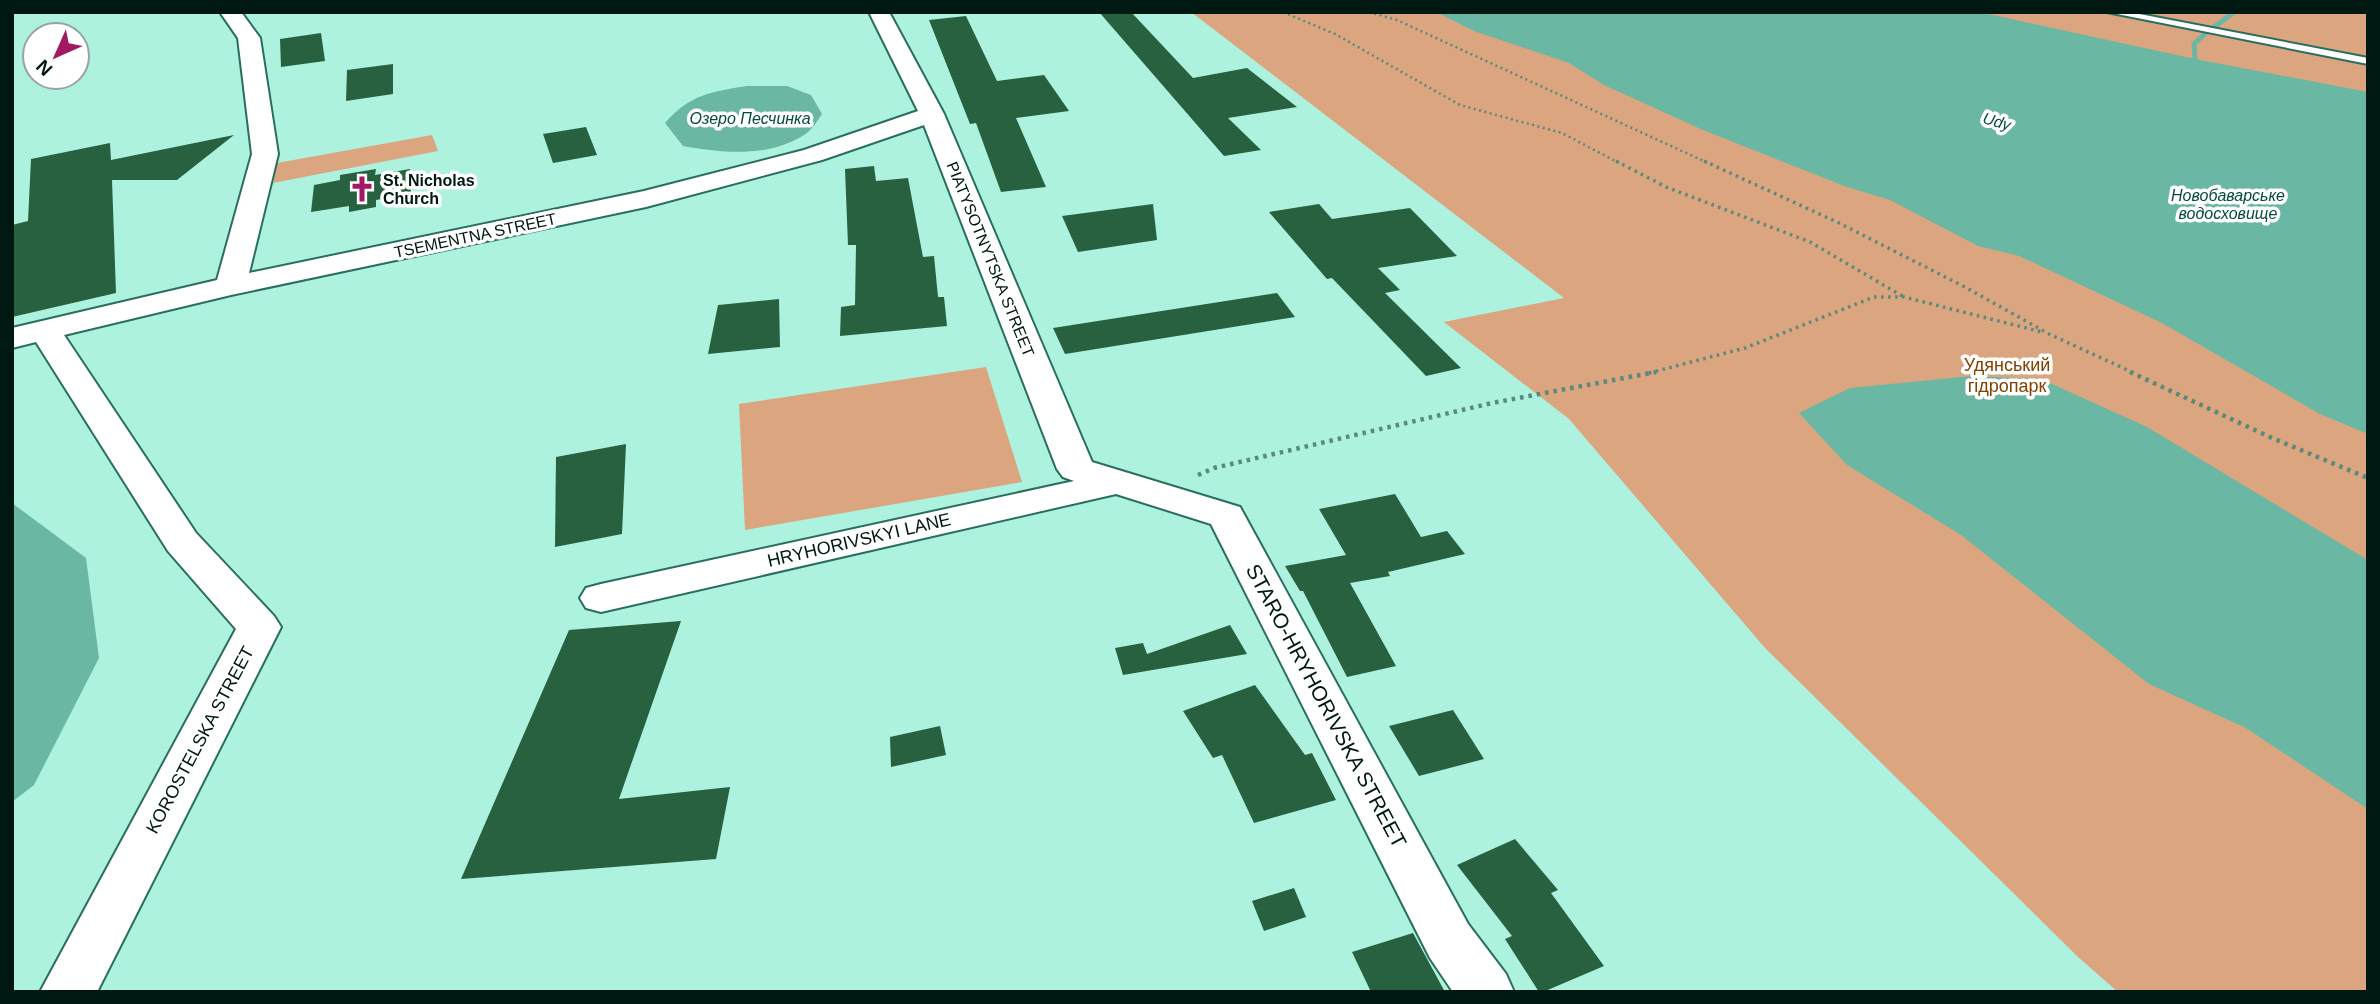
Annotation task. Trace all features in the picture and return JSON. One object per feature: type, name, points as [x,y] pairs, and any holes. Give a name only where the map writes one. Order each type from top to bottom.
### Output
[{"type":"street","points":[[230,12],[249,38],[265,154],[231,286]]},
{"type":"street","name":"PIATYSOTNYTSKA STREET","points":[[879,12],[932,114],[1076,469],[1136,489]]},
{"type":"street","name":"TSEMENTNA STREET","points":[[29,334],[231,286],[646,199],[813,155],[932,114]]},
{"type":"street","name":"KOROSTELSKA STREET","points":[[29,334],[182,542],[259,627],[68,992]]},
{"type":"street","name":"HRYHORIVSKYI LANE","points":[[601,598],[1136,489]]},
{"type":"street","name":"STARO-HRYHORIVSKA STREET","points":[[1136,489],[1226,516],[1449,941],[1486,992]]},
{"type":"lane","points":[[2112,12],[2368,61]]},
{"type":"path","points":[[1283,12],[1335,34],[1460,105],[1562,134],[1666,187],[1810,242],[1904,298]]},
{"type":"path","points":[[1369,12],[1397,20],[1839,223],[1965,287],[2049,334],[2272,438],[2368,478]]},
{"type":"path","points":[[1136,489],[1492,403],[1636,377],[1745,348],[1874,297],[1904,298],[2049,334]]},
{"type":"green space","name":"Удянський гідропарк","points":[[1191,12],[2368,12],[2368,992],[2118,992],[2078,957],[1765,648],[1569,419],[1444,322],[1564,298]]},
{"type":"green space","points":[[432,135],[438,151],[273,183],[277,163]]},
{"type":"green space","points":[[986,367],[1022,482],[745,530],[739,404]]},
{"type":"water","name":"Новобаварське водосховище","points":[[1436,12],[1979,12],[2195,59],[2368,92],[2368,434],[2320,414],[2160,322],[2019,256],[1978,246],[1890,200],[1847,187],[1703,130],[1604,85],[1569,63],[1474,31]]},
{"type":"water","name":"Озеро Песчинка","points":[[747,86],[787,86],[811,95],[822,114],[807,133],[790,142],[745,152],[683,146],[665,123],[693,100],[722,90]]},
{"type":"water","points":[[1972,376],[2041,379],[2147,427],[2368,560],[2368,809],[2246,728],[2149,684],[1961,535],[1847,465],[1799,413],[1850,388]]},
{"type":"water","points":[[12,503],[86,558],[99,658],[34,785],[12,802]]},
{"type":"building","points":[[1099,12],[1131,12],[1193,78],[1247,68],[1297,107],[1228,118],[1261,150],[1224,156]]},
{"type":"building","points":[[966,16],[997,81],[1044,75],[1069,111],[1016,118],[1046,187],[1001,192],[976,123],[970,124],[929,20]]},
{"type":"building","points":[[321,33],[325,61],[281,67],[280,39]]},
{"type":"building","points":[[393,64],[393,94],[346,101],[347,70]]},
{"type":"building","points":[[586,127],[597,155],[553,163],[543,134]]},
{"type":"building","points":[[234,135],[177,180],[112,180],[116,293],[12,317],[12,225],[28,221],[31,159],[110,143],[111,160]]},
{"type":"building","points":[[874,166],[876,181],[908,178],[923,257],[934,256],[938,297],[944,297],[947,326],[840,336],[841,307],[855,305],[856,245],[848,245],[845,169]]},
{"type":"building","name":"St. Nicholas Church","points":[[376,169],[375,175],[410,169],[411,194],[376,200],[376,207],[349,212],[349,206],[311,212],[314,185],[340,180],[340,175]]},
{"type":"building","points":[[1153,204],[1157,240],[1078,252],[1062,216]]},
{"type":"building","points":[[1319,204],[1332,219],[1410,208],[1457,256],[1378,268],[1400,290],[1385,293],[1461,368],[1426,376],[1332,278],[1327,279],[1269,212]]},
{"type":"building","points":[[1277,293],[1295,317],[1065,354],[1053,328]]},
{"type":"building","points":[[779,299],[780,347],[708,354],[718,305]]},
{"type":"building","points":[[626,444],[622,534],[555,547],[556,457]]},
{"type":"building","points":[[1395,494],[1421,537],[1447,531],[1465,554],[1388,572],[1390,576],[1350,583],[1396,666],[1347,677],[1303,591],[1300,591],[1285,566],[1346,555],[1319,509]]},
{"type":"building","points":[[681,621],[619,799],[730,787],[716,859],[461,879],[569,630]]},
{"type":"building","points":[[1230,625],[1247,654],[1123,675],[1115,648],[1143,643],[1147,654]]},
{"type":"building","points":[[1255,685],[1305,755],[1312,753],[1336,800],[1254,823],[1222,755],[1213,758],[1183,711]]},
{"type":"building","points":[[1453,710],[1484,759],[1419,776],[1389,726]]},
{"type":"building","points":[[940,726],[946,755],[891,767],[890,737]]},
{"type":"building","points":[[1515,839],[1558,890],[1551,893],[1604,966],[1543,992],[1539,992],[1505,939],[1512,936],[1457,865]]},
{"type":"building","points":[[1294,888],[1306,917],[1264,931],[1252,901]]},
{"type":"building","points":[[1413,933],[1445,992],[1371,992],[1352,952]]},
{"type":"waterway","points":[[2213,28],[2234,12]]},
{"type":"waterway","points":[[2195,59],[2194,44],[2206,33]]},
{"type":"place","name":"St. Nicholas Church","points":[[362,189]]},
{"type":"water label","name":"Udy","points":[[1997,121]]}]
